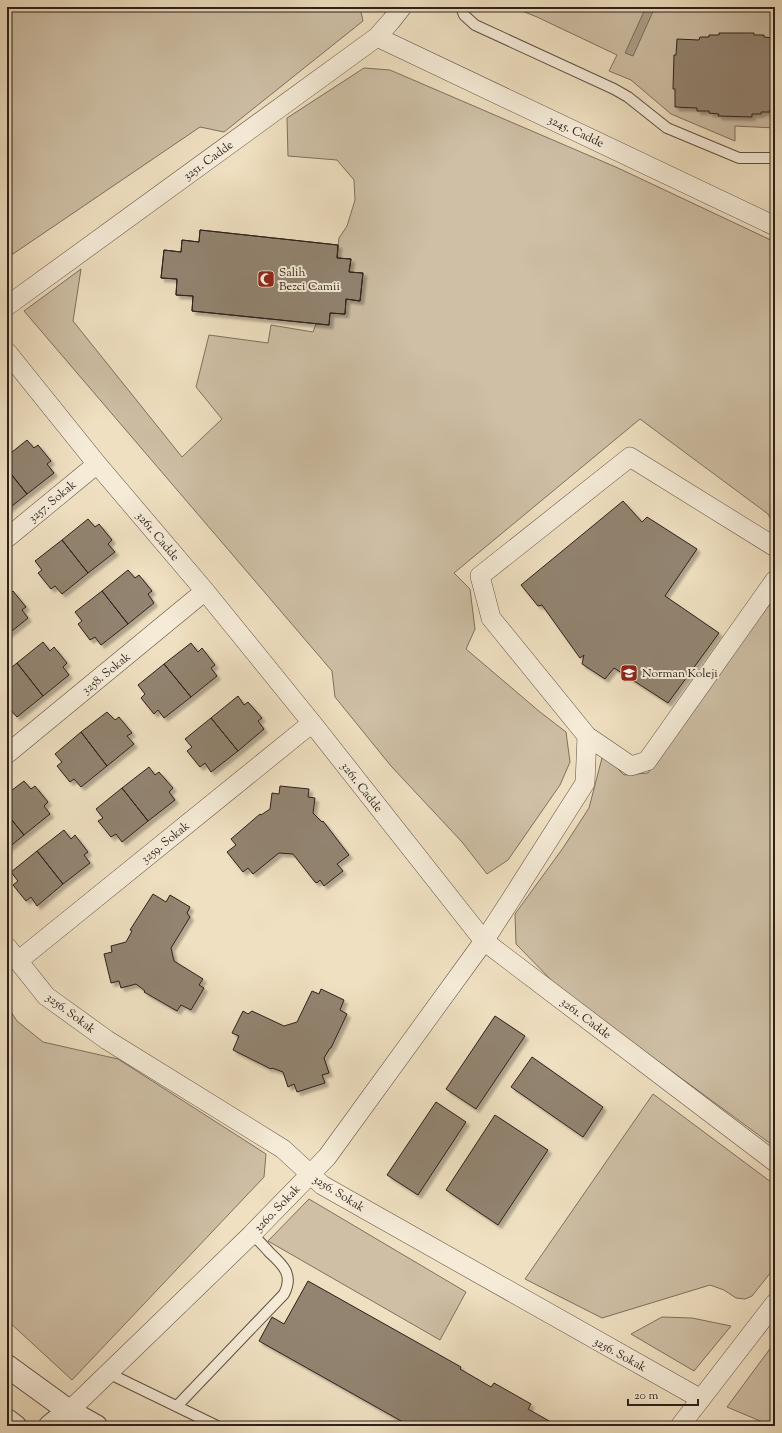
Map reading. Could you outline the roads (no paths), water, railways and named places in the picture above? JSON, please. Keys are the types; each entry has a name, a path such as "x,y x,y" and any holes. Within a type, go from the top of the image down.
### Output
{"street":[{"name":"3251. Cadde","path":"7,306 377,37 402,7"},
{"name":"3245. Cadde","path":"377,37 775,226"},
{"name":"3261. Cadde","path":"7,352 97,464 205,591 312,723 484,941 775,1162"},
{"path":"775,547 630,457 480,576 491,618 587,736 631,766 647,761 775,580"},
{"name":"3257. Sokak","path":"7,538 97,464"},
{"name":"3258. Sokak","path":"7,754 205,591"},
{"name":"3259. Sokak","path":"13,954 312,723"},
{"name":"3260. Sokak","path":"68,1411 252,1234 327,1157 484,941 585,783 587,736"},
{"name":"3256. Sokak","path":"13,954 46,996 106,1040 283,1149 309,1175 328,1189 701,1399"},
{"path":"680,1426 775,1303"},
{"path":"7,1366 68,1411 96,1426"},
{"path":"50,1426 68,1411"},
{"path":"7,1420 15,1426"}],"lane":[{"path":"462,7 464,15 475,25 614,89 628,97 667,128 739,158 775,158"},
{"path":"177,1406 284,1294 287,1288 287,1273 284,1266 252,1234"},
{"path":"108,1373 217,1426"}],"place":[{"name":"Salih Bezci Camii","path":"266,279"},
{"name":"Norman Koleji","path":"629,673"}]}
